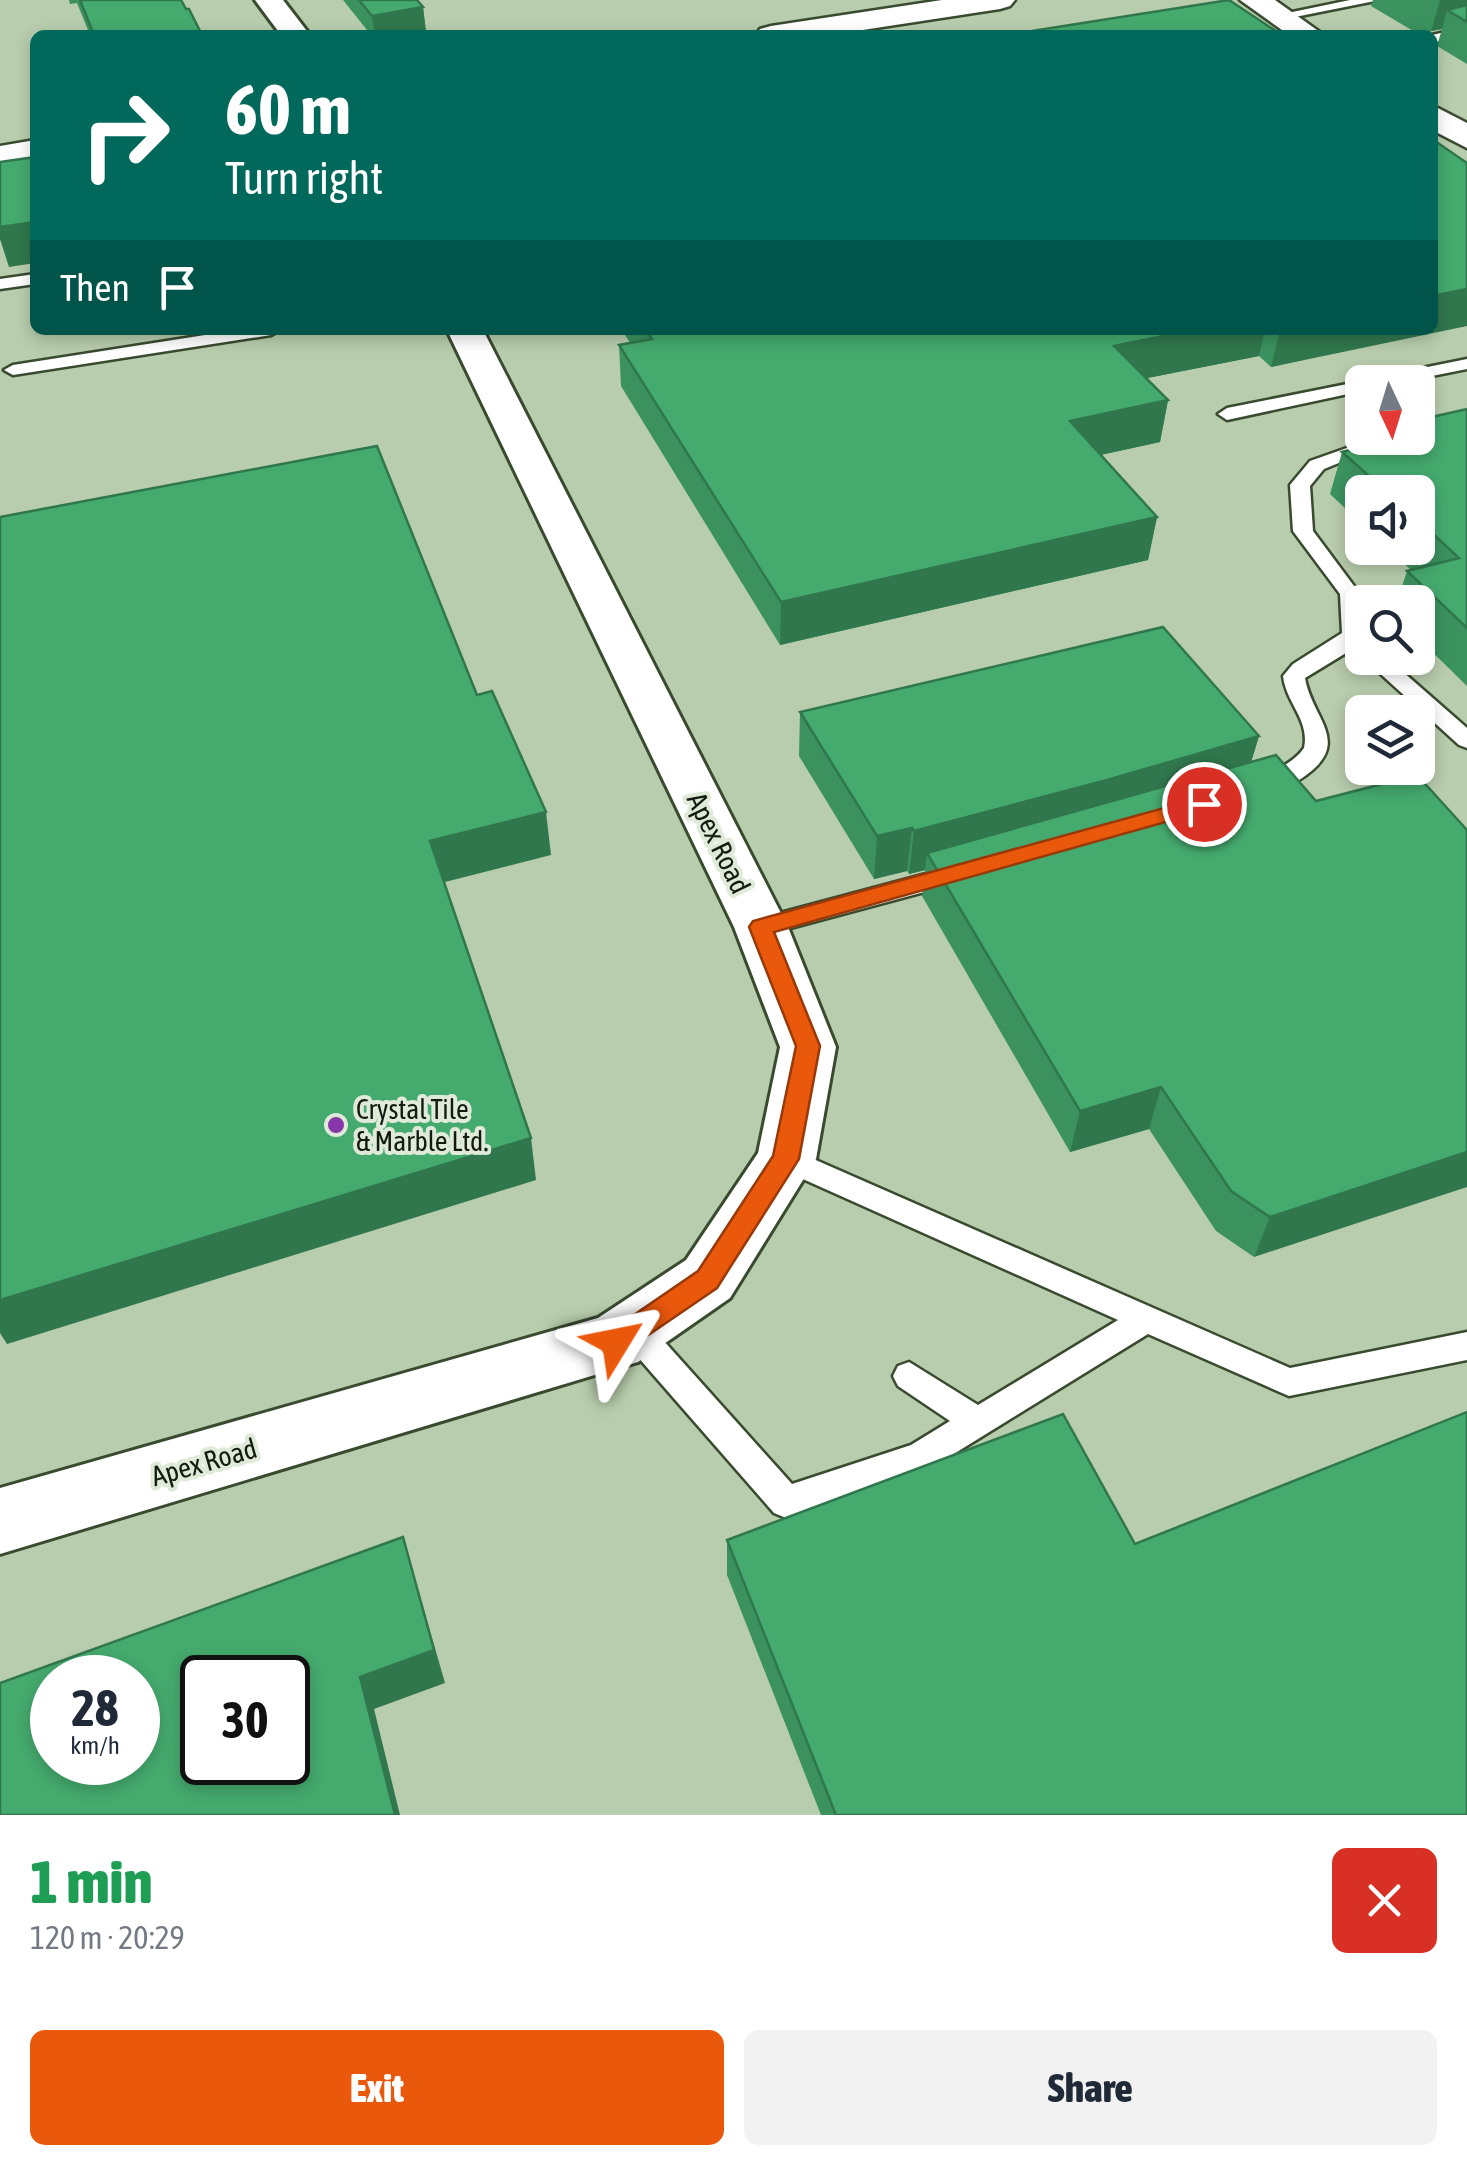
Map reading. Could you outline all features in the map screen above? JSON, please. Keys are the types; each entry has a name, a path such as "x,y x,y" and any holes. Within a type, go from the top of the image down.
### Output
{"main road":[{"path":"804,30 1000,0"},
{"path":"1268,8 1301,30"},
{"path":"1438,119 1467,138"},
{"path":"0,156 30,151"}],"street":[{"path":"269,0 292,30"},
{"name":"Apex Road","path":"0,1521 616,1342 708,1279 786,1159 808,1046 761,927 467,335"}],"lane":[{"path":"1268,8 1373,0"},
{"path":"1438,38 1467,31"},
{"path":"2,284 30,281"},
{"path":"13,370 208,335"},
{"path":"1435,370 1467,364"},
{"path":"1227,414 1345,390"},
{"path":"1345,455 1317,465 1300,485 1303,531 1345,587"},
{"path":"1239,794 1274,783 1300,769 1312,755 1318,731 1294,686 1294,676 1303,667 1345,649"},
{"path":"1393,675 1467,740"},
{"path":"761,927 988,866"},
{"path":"786,1159 1289,1382 1467,1346"},
{"path":"634,1330 786,1502 920,1457 1146,1319"},
{"path":"909,1376 977,1422"}],"building":[{"path":"80,0 181,0 200,30 92,30"},
{"path":"359,0 417,0 423,7 372,16"},
{"path":"1229,0 1274,30 1039,30"},
{"path":"1467,5 1467,22 1447,10"},
{"path":"1438,143 1467,163 1467,289 1438,295"},
{"path":"30,158 30,223 0,227 0,162"},
{"path":"649,335 1168,335 1114,346 1168,400 1070,421 1157,517 781,602 619,345 652,339"},
{"path":"1467,409 1467,628 1435,598 1435,585 1422,585 1407,571 1459,558 1435,536 1435,475 1368,475 1345,455 1435,455 1435,416"},
{"path":"377,446 477,695 492,691 546,812 430,841 531,1138 0,1300 0,517"},
{"path":"1163,627 1259,736 914,831 912,828 877,836 800,712"},
{"path":"1276,755 1316,801 1378,785 1426,785 1467,830 1467,1152 1270,1217 1231,1191 1161,1087 1080,1111 927,853"},
{"path":"1467,1412 1467,1815 836,1815 727,1540 1063,1414 1135,1544"},
{"path":"403,1537 434,1650 360,1677 395,1815 0,1815 0,1683 30,1672 30,1785 160,1785 160,1655 77,1655"}],"place":[{"name":"Crystal Tile & Marble Ltd.","path":"336,1125"}],"route":[{"path":"616,1342 708,1279 786,1159 808,1046 761,927 1204,804"}]}
